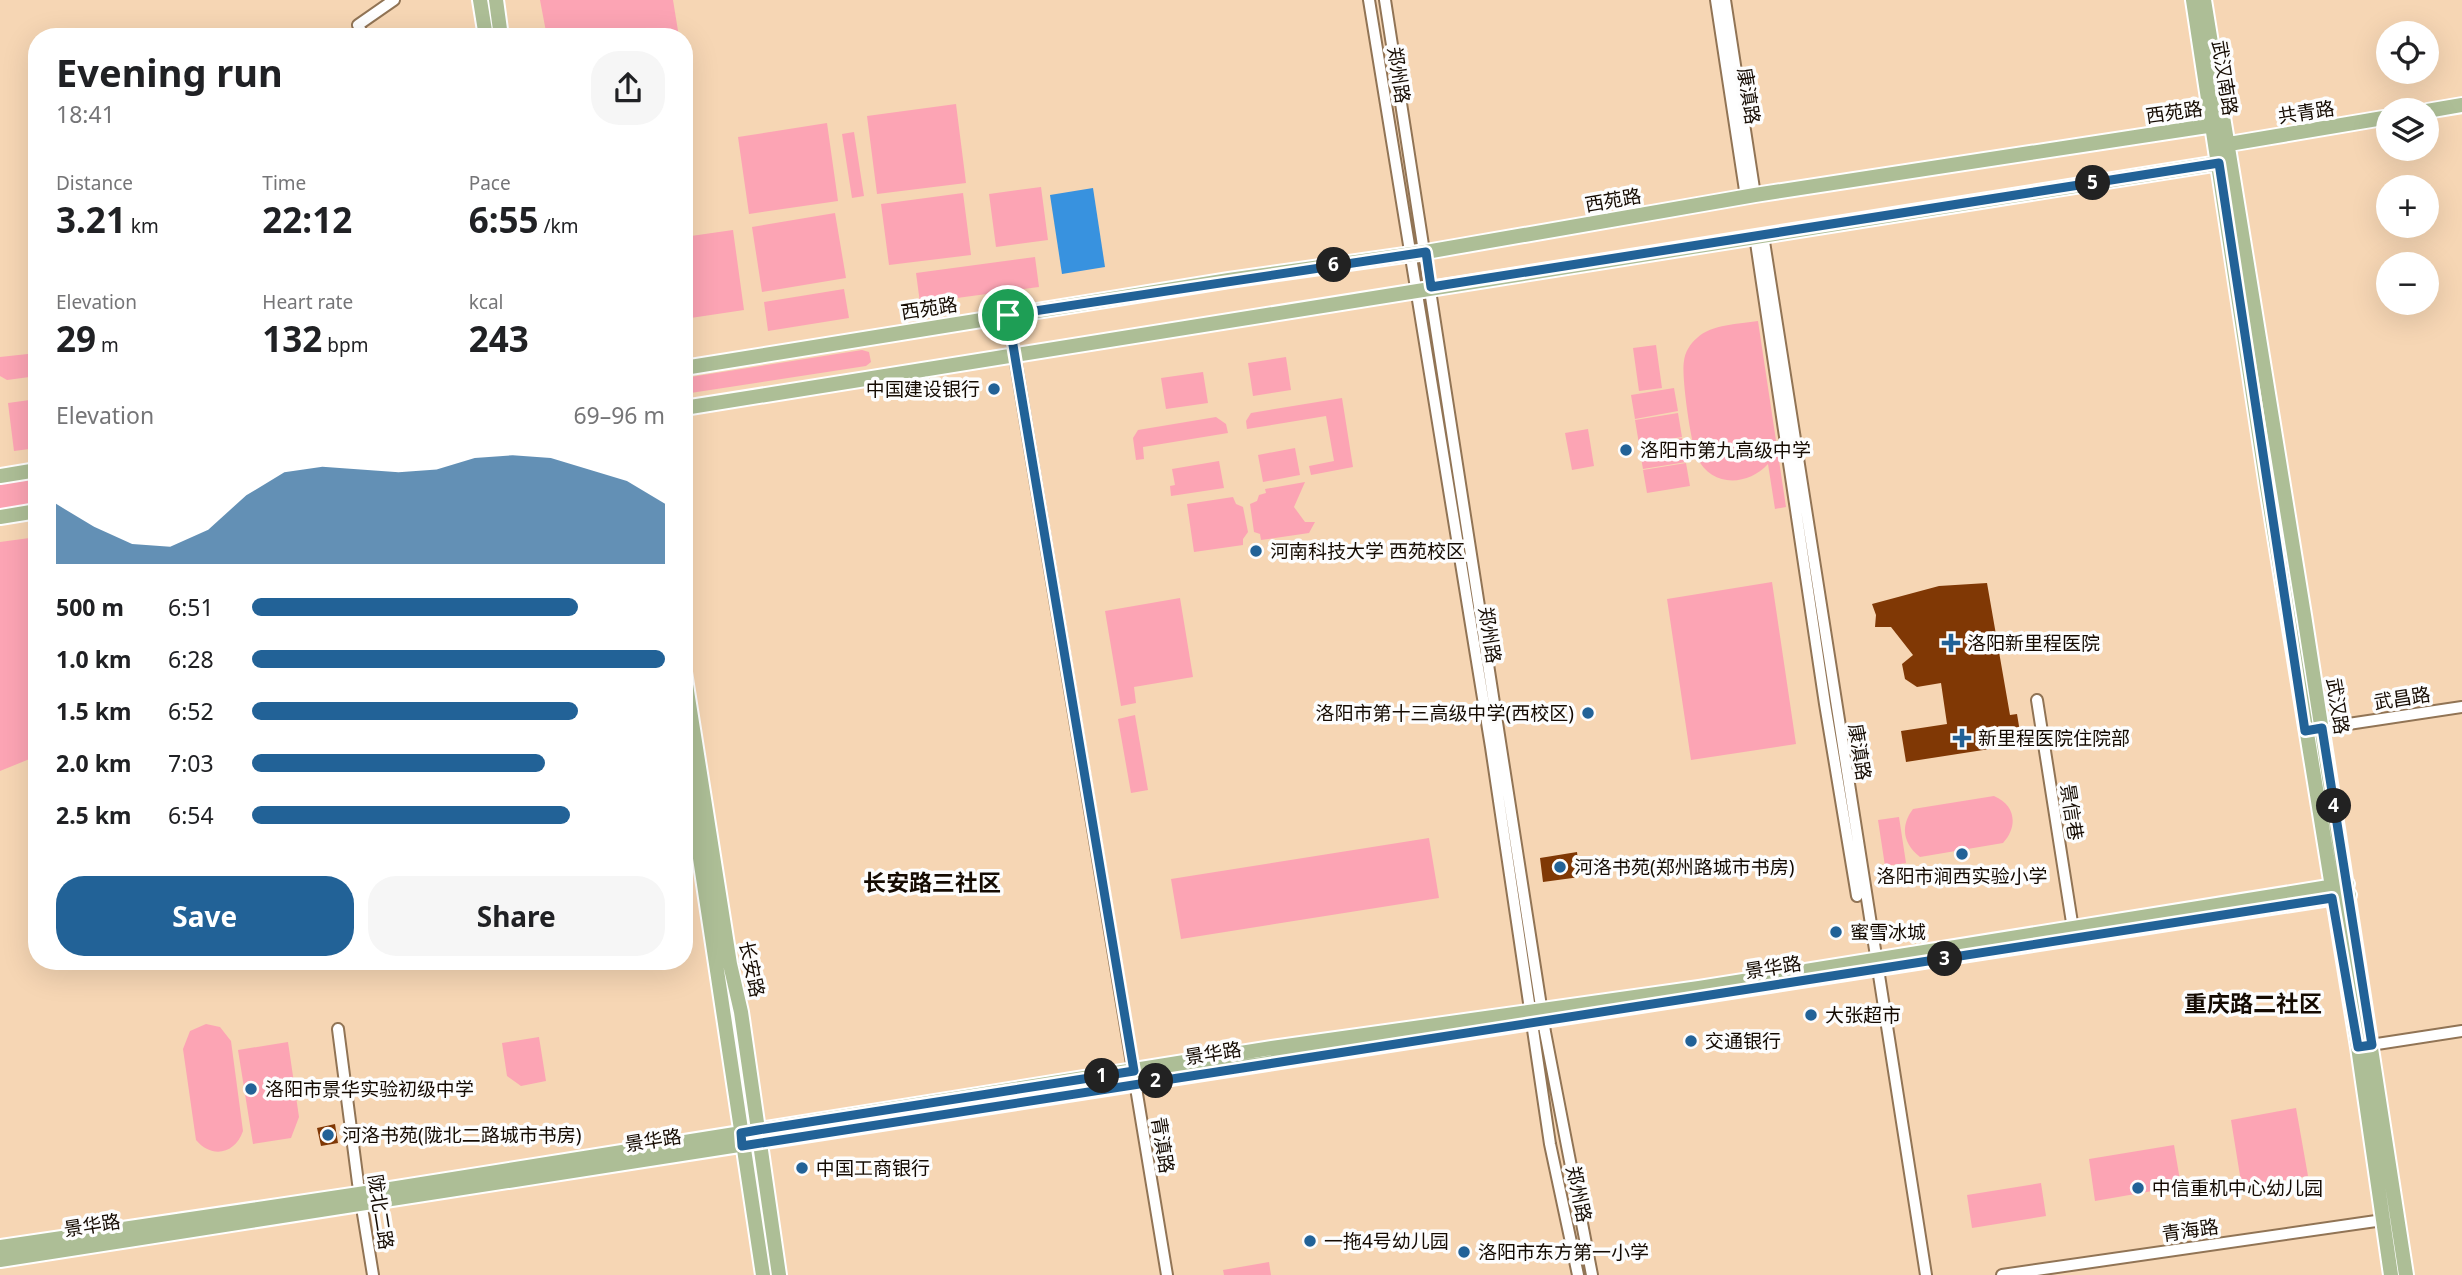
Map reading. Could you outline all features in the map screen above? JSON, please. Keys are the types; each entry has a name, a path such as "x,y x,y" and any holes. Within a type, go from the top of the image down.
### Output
{"main road":[{"path":"480,0 485,28"},
{"path":"496,0 500,28"},
{"name":"武汉南路","path":"2193,0 2219,163"},
{"name":"武汉南路","path":"2204,0 2229,144"},
{"path":"2439,109 2462,105"},
{"name":"共青路","path":"2229,144 2376,119"},
{"name":"西苑路","path":"693,367 1008,315 1426,252 1751,196 2214,125 2229,144"},
{"path":"693,407 2219,163 2229,144"},
{"name":"武汉路","path":"2229,144 2348,890 2391,1275"},
{"name":"武汉路","path":"2219,163 2331,893 2365,1046 2406,1275"},
{"path":"0,476 28,471"},
{"path":"0,517 28,512"},
{"name":"长安路","path":"693,728 779,1275"},
{"name":"长安路","path":"693,813 763,1275"},
{"name":"景华路","path":"0,1260 360,1199 759,1136 1537,1018 2348,890"},
{"name":"景华路","path":"1872,966 2073,929 2331,893"},
{"name":"景华路","path":"0,1247 360,1199"}],"street":[{"path":"360,28 358,24 394,0"},
{"name":"郑州路","path":"1369,0 1537,1018 1592,1275"},
{"name":"郑州路","path":"1385,0 1426,252 1537,1018 1550,1144 1578,1275"},
{"name":"康滇路","path":"1716,0 1751,196"},
{"name":"康滇路","path":"1725,0 1751,196"},
{"name":"康滇路","path":"1759,235 1919,1275"},
{"name":"青滇路","path":"1008,315 1167,1275"},
{"name":"景信巷","path":"2037,700 2073,929"},
{"name":"武昌路","path":"2305,731 2462,707"},
{"name":"康滇路","path":"1872,966 1926,1275"},
{"name":"陇北二路","path":"338,1029 360,1199 373,1275"},
{"path":"2365,1046 2462,1031"},
{"name":"青海路","path":"2002,1275 2383,1220"}],"shaded area":[{"path":"540,0 673,0 678,28 545,28"},
{"path":"956,104 966,183 877,194 867,116"},
{"path":"827,123 838,201 749,214 738,137"},
{"path":"854,132 864,196 852,198 842,134"},
{"path":"1041,187 1048,240 996,247 989,194"},
{"path":"963,193 971,255 889,265 881,204"},
{"path":"835,213 846,278 762,292 752,227"},
{"path":"733,230 744,310 693,318 693,236"},
{"path":"1035,257 1039,287 920,303 916,273"},
{"path":"844,289 849,318 768,331 764,302"},
{"path":"1758,321 1786,507 1775,509 1768,464 1750,477 1740,480 1720,479 1703,467 1692,439 1683,369 1685,354 1703,333 1718,327"},
{"path":"1656,345 1662,388 1639,391 1633,348"},
{"path":"862,350 869,352 871,362 866,366 693,393 693,377"},
{"path":"28,354 28,377 7,380 0,376 0,357"},
{"path":"1286,357 1291,390 1253,396 1248,363"},
{"path":"1203,372 1208,403 1166,409 1161,378"},
{"path":"1674,388 1678,411 1635,419 1631,395"},
{"path":"1342,398 1353,467 1311,475 1309,466 1334,461 1326,416 1247,429 1246,421 1251,413"},
{"path":"28,400 28,449 14,451 8,403"},
{"path":"1678,413 1682,437 1639,444 1635,420"},
{"path":"1216,417 1226,424 1228,433 1143,447 1144,459 1136,460 1133,438 1138,430"},
{"path":"1588,429 1594,466 1572,470 1565,433"},
{"path":"1682,438 1686,462 1643,469 1639,446"},
{"path":"1295,448 1300,475 1263,482 1258,455"},
{"path":"1219,461 1224,488 1171,496 1170,486 1175,485 1172,469"},
{"path":"1686,463 1690,486 1647,493 1643,470"},
{"path":"28,477 28,505 0,510 0,481"},
{"path":"1305,482 1294,507 1305,522 1315,522 1309,533 1261,540 1260,534 1254,532 1250,504 1257,501 1259,495 1266,493 1265,489"},
{"path":"1233,497 1236,504 1243,507 1248,532 1243,539 1243,545 1194,552 1187,504"},
{"path":"28,538 28,760 0,771 0,542"},
{"path":"1772,582 1796,744 1691,760 1667,599"},
{"path":"1180,598 1193,677 1134,687 1136,703 1121,706 1105,611"},
{"path":"1135,715 1148,790 1131,793 1118,719"},
{"path":"1994,796 2007,805 2012,817 2011,830 2003,843 1920,857 1907,841 1906,822 1913,809"},
{"path":"1899,817 1906,863 1885,866 1878,820"},
{"path":"1429,838 1439,898 1181,939 1171,879"},
{"path":"206,1024 220,1027 231,1041 243,1131 235,1145 216,1152 196,1140 183,1049 190,1031"},
{"path":"539,1037 546,1081 521,1086 507,1076 502,1043"},
{"path":"288,1042 299,1117 291,1138 253,1144 238,1050"},
{"path":"2296,1108 2308,1176 2242,1188 2231,1120"},
{"path":"2174,1145 2181,1186 2095,1201 2089,1159"},
{"path":"2041,1183 2046,1216 1972,1228 1967,1195"},
{"path":"1269,1262 1271,1275 1224,1275 1223,1270"}],"water":[{"path":"1093,188 1105,267 1062,274 1050,195"}],"building":[{"name":"洛阳新里程医院","path":"1987,583 2010,715 2017,714 2022,744 1906,762 1901,731 1947,724 1941,683 1917,687 1905,679 1902,664 1913,655 1891,627 1875,627 1876,615 1872,604 1939,586"},
{"name":"河洛书苑(郑州路城市书房)","path":"1577,852 1580,877 1543,882 1540,858"},
{"name":"河洛书苑(陇北二路城市书房)","path":"335,1124 338,1143 321,1146 317,1128"}],"place":[{"name":"中国建设银行","path":"994,389"},
{"name":"洛阳市第九高级中学","path":"1626,450"},
{"name":"河南科技大学 西苑校区","path":"1256,551"},
{"name":"洛阳新里程医院","path":"1951,643"},
{"name":"洛阳市第十三高级中学(西校区)","path":"1588,713"},
{"name":"新里程医院住院部","path":"1962,738"},
{"name":"洛阳市涧西实验小学","path":"1962,854"},
{"name":"河洛书苑(郑州路城市书房)","path":"1560,867"},
{"name":"蜜雪冰城","path":"1836,932"},
{"name":"大张超市","path":"1811,1015"},
{"name":"交通银行","path":"1691,1041"},
{"name":"洛阳市景华实验初级中学","path":"251,1089"},
{"name":"河洛书苑(陇北二路城市书房)","path":"328,1135"},
{"name":"中国工商银行","path":"802,1168"},
{"name":"中信重机中心幼儿园","path":"2138,1188"},
{"name":"一拖4号幼儿园","path":"1310,1241"},
{"name":"洛阳市东方第一小学","path":"1464,1252"}],"district":[{"name":"长安路三社区","path":"932,883"},
{"name":"重庆路二社区","path":"2253,1004"}],"route":[{"path":"2219,163 2305,731 2322,728 2372,1045 2358,1047 2332,898 742,1146 741,1133 1134,1071 1008,315 1426,252 1431,287 2219,163"}]}
